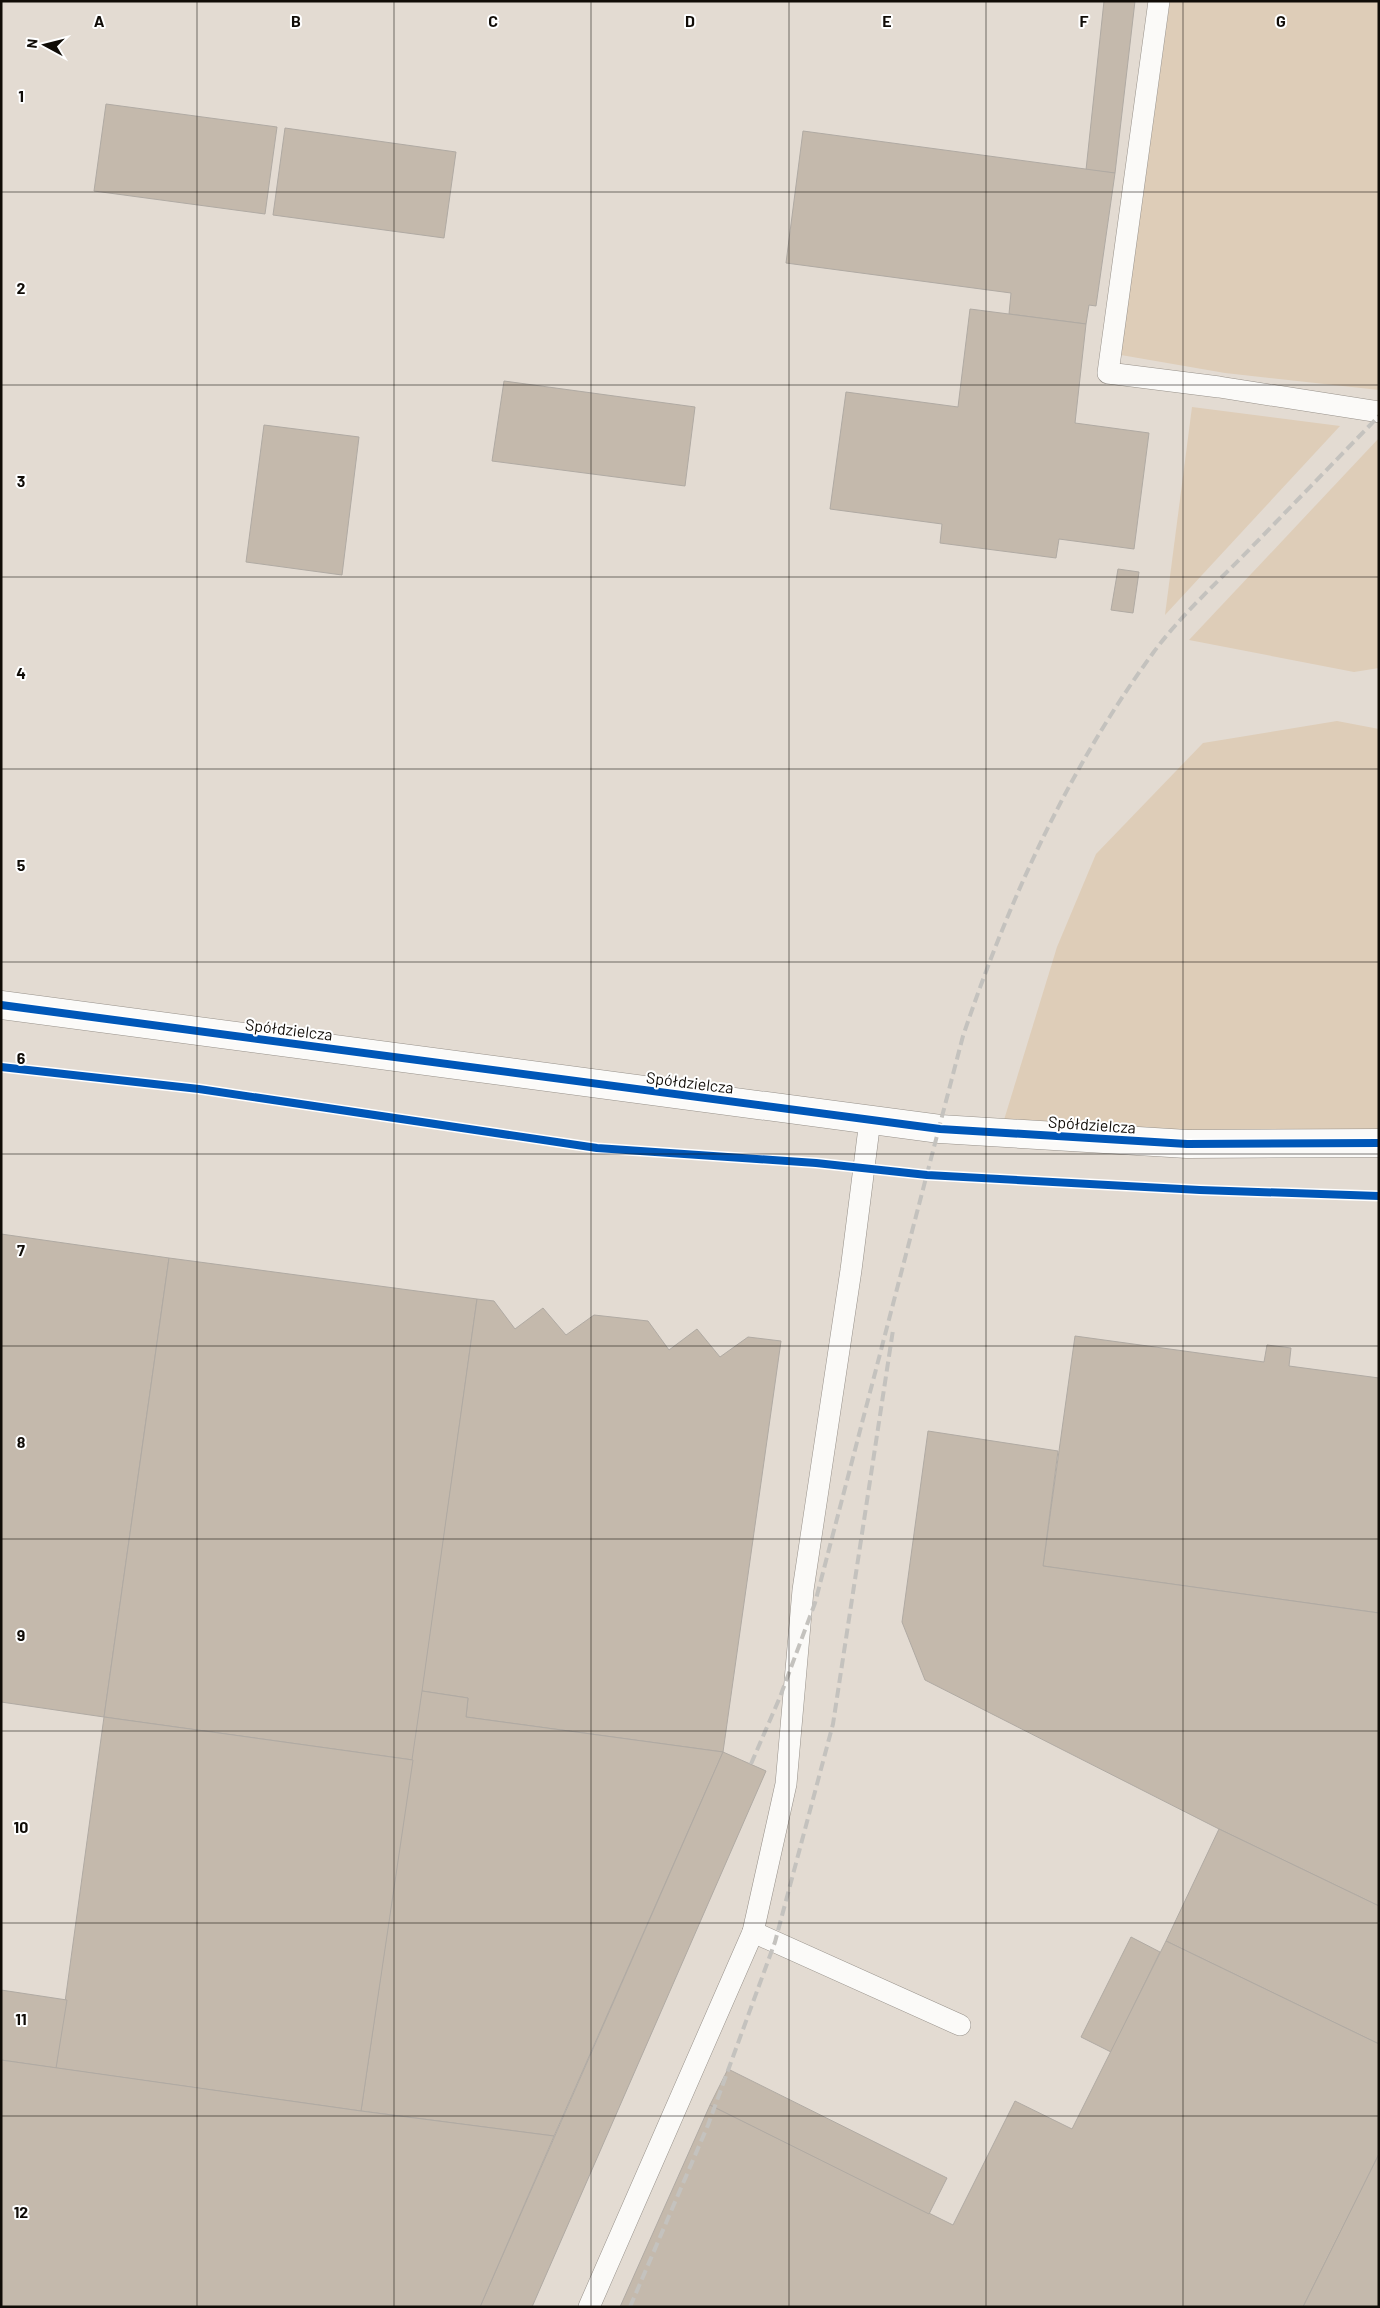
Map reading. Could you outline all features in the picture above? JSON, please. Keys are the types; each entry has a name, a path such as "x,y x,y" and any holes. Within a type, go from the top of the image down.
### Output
{"street":[{"name":"Spółdzielcza","path":"1,1005 940,1129 1187,1144 1379,1143"}],"lane":[{"path":"1159,1 1108,373 1220,387 1379,412"},
{"path":"590,2307 753,1932 786,1784 803,1590 851,1270 870,1120"},
{"path":"753,1932 960,2026"}],"shaded area":[{"path":"1170,1 1379,1 1379,390 1225,373 1121,355"},
{"path":"1192,407 1340,426 1165,615"},
{"path":"1379,438 1379,668 1354,672 1189,640"},
{"path":"1337,721 1379,729 1379,1143 1000,1133 1057,947 1096,854 1203,743"}],"building":[{"path":"1104,1 1135,1 1115,173 1086,170"},
{"path":"106,104 277,127 265,214 94,191"},
{"path":"285,128 456,152 444,238 273,215"},
{"path":"803,131 1115,173 1096,306 1089,305 1086,324 1009,314 1011,293 786,263"},
{"path":"970,309 1086,324 1075,423 1149,433 1134,549 1059,539 1056,558 940,543 942,524 830,509 846,392 958,407"},
{"path":"504,381 695,407 685,486 492,461"},
{"path":"264,425 359,437 342,575 246,562"},
{"path":"1118,569 1139,572 1133,613 1111,610"},
{"path":"1,1234 169,1258 104,1717 1,1702"},
{"path":"169,1258 477,1299 413,1760 104,1717"},
{"path":"477,1299 494,1301 515,1329 543,1308 566,1335 594,1315 648,1321 669,1350 697,1329 720,1357 748,1337 781,1341 723,1752 466,1717 468,1698 422,1691"},
{"path":"1075,1336 1264,1362 1267,1345 1291,1348 1289,1366 1379,1378 1379,1613 1043,1566"},
{"path":"928,1431 1058,1451 1043,1566 1379,1613 1379,1906 1219,1829 925,1680 902,1622"},
{"path":"422,1691 468,1698 466,1717 723,1752 554,2136 361,2111"},
{"path":"104,1717 413,1760 361,2111 56,2068"},
{"path":"723,1752 766,1771 532,2307 480,2307"},
{"path":"1219,1829 1379,1906 1379,2044 1166,1941"},
{"path":"1131,1937 1160,1952 1111,2052 1081,2037"},
{"path":"1166,1941 1379,2044 1379,2154 1303,2307 620,2307 710,2105 953,2225 1015,2101 1072,2129"},
{"path":"1,1990 67,2000 56,2068 1,2060"},
{"path":"1,2060 361,2111 554,2136 480,2307 1,2307"},
{"path":"728,2069 947,2178 929,2214 710,2105"},
{"path":"1379,2154 1379,2307 1303,2307"}],"railway":[{"path":"751,1764 780,1697 815,1603 963,1036 1000,935 1043,837 1094,743 1122,697 1162,641 1195,604 1379,416"},
{"path":"630,2307 708,2125 775,1942 833,1724 893,1330"}],"cycle path":[{"path":"1,1005 940,1129 1187,1144 1379,1143"},
{"path":"1,1067 199,1089 597,1148 816,1163 927,1175 1200,1190 1379,1196"}]}
